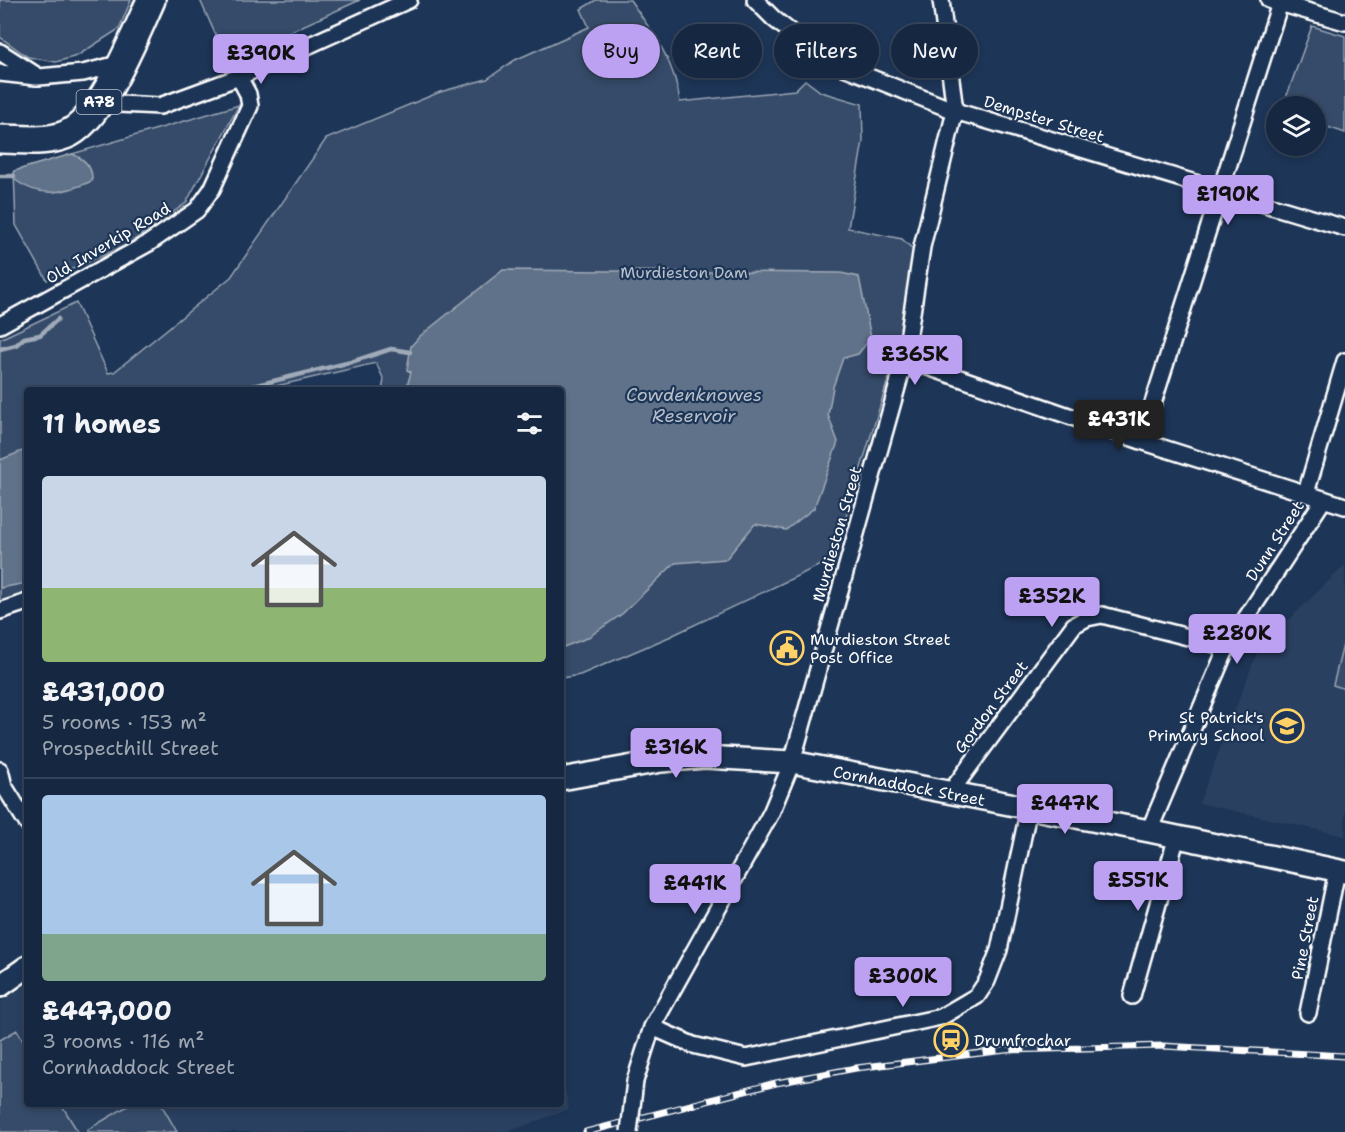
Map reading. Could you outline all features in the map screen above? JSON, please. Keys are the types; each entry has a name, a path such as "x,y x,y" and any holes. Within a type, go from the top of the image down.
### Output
{"highway":[{"name":"A78","path":"0,140 51,139 77,129 99,103 122,63 151,0"}],"main road":[{"name":"Cornhaddock Street","path":"564,778 660,761 704,757 792,762 1177,836 1341,872"},
{"path":"0,986 24,970"}],"street":[{"path":"99,103 160,106 239,76 409,0"},
{"name":"Dempster Street","path":"755,0 774,19 826,60 955,111 1345,228"},
{"name":"Murdieston Street","path":"629,1132 635,1080 652,1027 771,813 792,762 905,359 922,247 955,111 940,0"},
{"path":"1141,441 1222,192 1277,1 1345,22"},
{"path":"0,52 39,77"},
{"path":"0,74 39,77 83,73 122,63"},
{"name":"Old Inverkip Road","path":"0,325 131,254 197,210 212,189 250,106 248,94 239,76"},
{"path":"905,359 1141,441 1345,506"},
{"path":"1306,493 1345,361"},
{"name":"Dunn Street","path":"1149,831 1227,647 1323,499"},
{"path":"0,611 24,603"},
{"name":"Gordon Street","path":"949,794 1074,625 1087,618 1102,615 1227,647"},
{"path":"0,770 4,786 24,818"},
{"path":"652,1027 693,1044 746,1058 941,1017 976,996 987,981 999,950 1029,808"},
{"path":"1132,996 1177,836"},
{"name":"Pine Street","path":"1308,1013 1341,872"}],"shaded area":[{"name":"St Patrick's Primary School","path":"1345,565 1345,836 1199,803 1258,650"},
{"path":"24,987 24,1107 564,1107 564,1083 569,1109 507,1132 0,1132 0,1002"}],"green space":[{"path":"0,0 131,0 119,29 77,56 56,62 28,57 0,37"},
{"path":"200,0 360,0 227,60"},
{"name":"Murdieston Dam","path":"596,0 630,0 647,24 588,24 581,9"},
{"path":"1312,26 1345,36 1345,133 1326,126 1326,96 1287,96"},
{"name":"Murdieston Dam","path":"582,30 582,78 660,78 660,45 672,70 672,78 674,78 680,102 795,90 805,80 821,92 862,104 863,141 848,228 902,239 920,256 911,305 833,559 669,637 580,675 564,678 564,387 383,387 384,380 376,363 272,387 24,387 24,597 0,605 0,339 76,303 108,373 114,372 231,277 326,139 440,92 487,79 515,60"},
{"path":"239,105 186,203 127,245 47,280 16,225 14,171"},
{"path":"1345,637 1345,689 1333,685"},
{"path":"17,1030 24,1042 24,1107 63,1107 78,1132 0,1132 0,1040"},
{"path":"126,1107 163,1107 177,1132 88,1132 87,1130"}],"water":[{"path":"72,154 87,164 92,181 72,189 43,192 15,180 14,171"},
{"name":"Cowdenknowes Reservoir","path":"503,270 841,273 859,277 871,338 858,354 843,358 833,387 828,415 838,442 814,508 786,530 755,524 726,559 675,563 622,614 587,638 564,647 564,387 407,387 411,372 407,370 411,346 420,336"},
{"path":"24,450 24,584 0,588 0,460"}],"waterway":[{"path":"0,176 14,176"},
{"path":"0,349 16,345 24,338 40,335 58,319"},
{"path":"248,387 351,362 391,349 410,352"}],"railway":[{"path":"586,1132 776,1083 856,1068 1006,1050 1163,1046 1345,1056"}],"place":[{"name":"Murdieston Street Post Office","path":"787,648"},
{"name":"St Patrick's Primary School","path":"1287,726"},
{"name":"Drumfrochar","path":"951,1040"}]}
